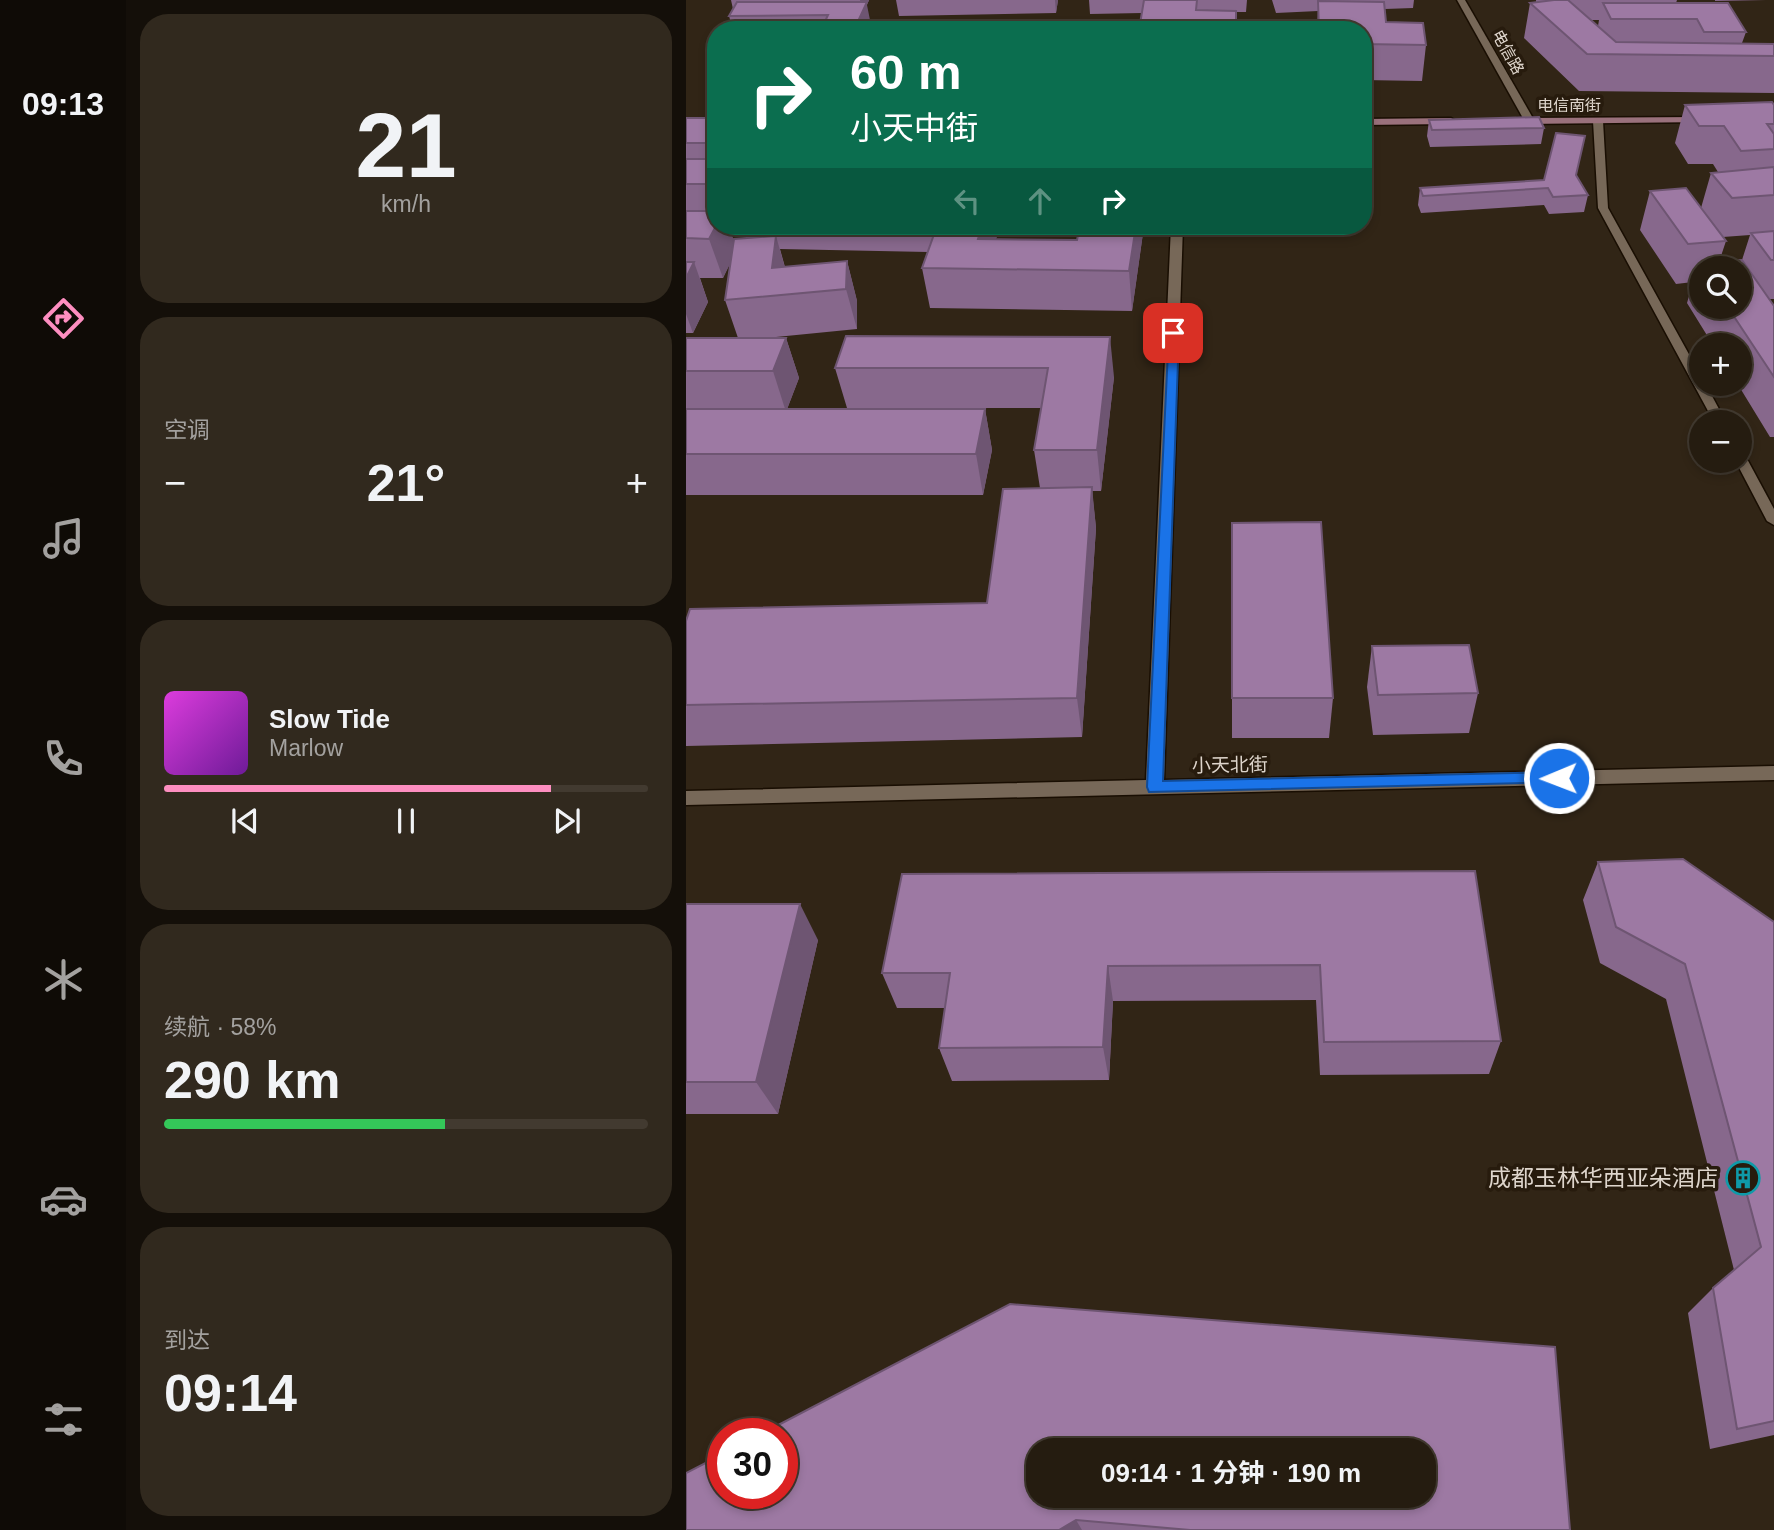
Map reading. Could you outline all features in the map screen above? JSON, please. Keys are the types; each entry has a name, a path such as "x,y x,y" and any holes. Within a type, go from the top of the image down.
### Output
{"street":[{"name":"电信路","path":"1461,0 1529,120"},
{"name":"电信南街","path":"1501,121 1720,120"},
{"path":"1372,122 1460,121"},
{"path":"1155,787 1177,235"},
{"name":"小天北街","path":"686,798 1774,773"}],"lane":[{"path":"1598,121 1603,208 1713,410"},
{"path":"1748,473 1774,521"}],"building":[{"path":"1144,0 1197,0 1196,10 1236,11 1236,21 1140,21"},
{"path":"1568,0 1616,42 1774,44 1774,56 1587,54 1530,3"},
{"path":"1318,1 1384,2 1386,22 1423,23 1426,45 1372,44 1372,21 1319,21"},
{"path":"737,2 867,2 858,21 825,21 828,15 729,16"},
{"path":"1603,3 1728,3 1746,32 1704,32 1697,19 1611,19"},
{"path":"1772,102 1774,124 1767,124 1774,134 1774,149 1741,151 1724,126 1699,126 1685,105"},
{"path":"1539,117 1544,128 1432,130 1429,120"},
{"path":"686,118 707,118 707,143 686,143"},
{"path":"1556,133 1585,136 1576,175 1588,195 1553,197 1548,188 1423,196 1420,188 1544,180"},
{"path":"686,159 707,159 707,184 686,184"},
{"path":"1774,167 1774,195 1732,198 1711,173"},
{"path":"1686,188 1726,241 1688,244 1650,191"},
{"path":"686,211 707,211 707,235 711,235 709,239 686,238"},
{"path":"1774,231 1774,260 1771,260 1751,233"},
{"path":"934,235 979,235 978,239 1077,240 1078,235 1135,235 1129,271 922,268"},
{"path":"776,236 772,268 847,261 846,289 725,300 734,239"},
{"path":"686,262 694,262 686,278"},
{"path":"1752,274 1774,306 1774,377 1752,344 1752,333 1745,333 1736,319 1752,319"},
{"path":"846,336 1110,337 1097,450 1034,450 1048,368 835,368"},
{"path":"686,338 786,338 773,371 686,371"},
{"path":"686,409 985,409 976,454 686,454"},
{"path":"1092,487 1077,698 686,705 686,621 690,609 987,603 1003,489"},
{"path":"1321,522 1333,698 1232,698 1232,523"},
{"path":"1469,645 1478,693 1378,695 1372,646"},
{"name":"成都玉林华西亚朵酒店","path":"1683,859 1774,922 1774,1421 1737,1429 1713,1288 1761,1247 1685,964 1616,927 1598,862"},
{"path":"1475,871 1501,1041 1324,1042 1320,965 1108,966 1103,1047 939,1048 950,973 882,973 902,874"},
{"path":"686,904 800,904 756,1082 686,1082"},
{"path":"1010,1304 1555,1347 1570,1530 1190,1530 1076,1520 1059,1530 686,1530 686,1473 707,1462 707,1509 798,1509 798,1418 792,1418"}],"place":[{"name":"成都玉林华西亚朵酒店","path":"1743,1178"}],"route":[{"path":"1173,333 1155,787 1559,778"}]}
